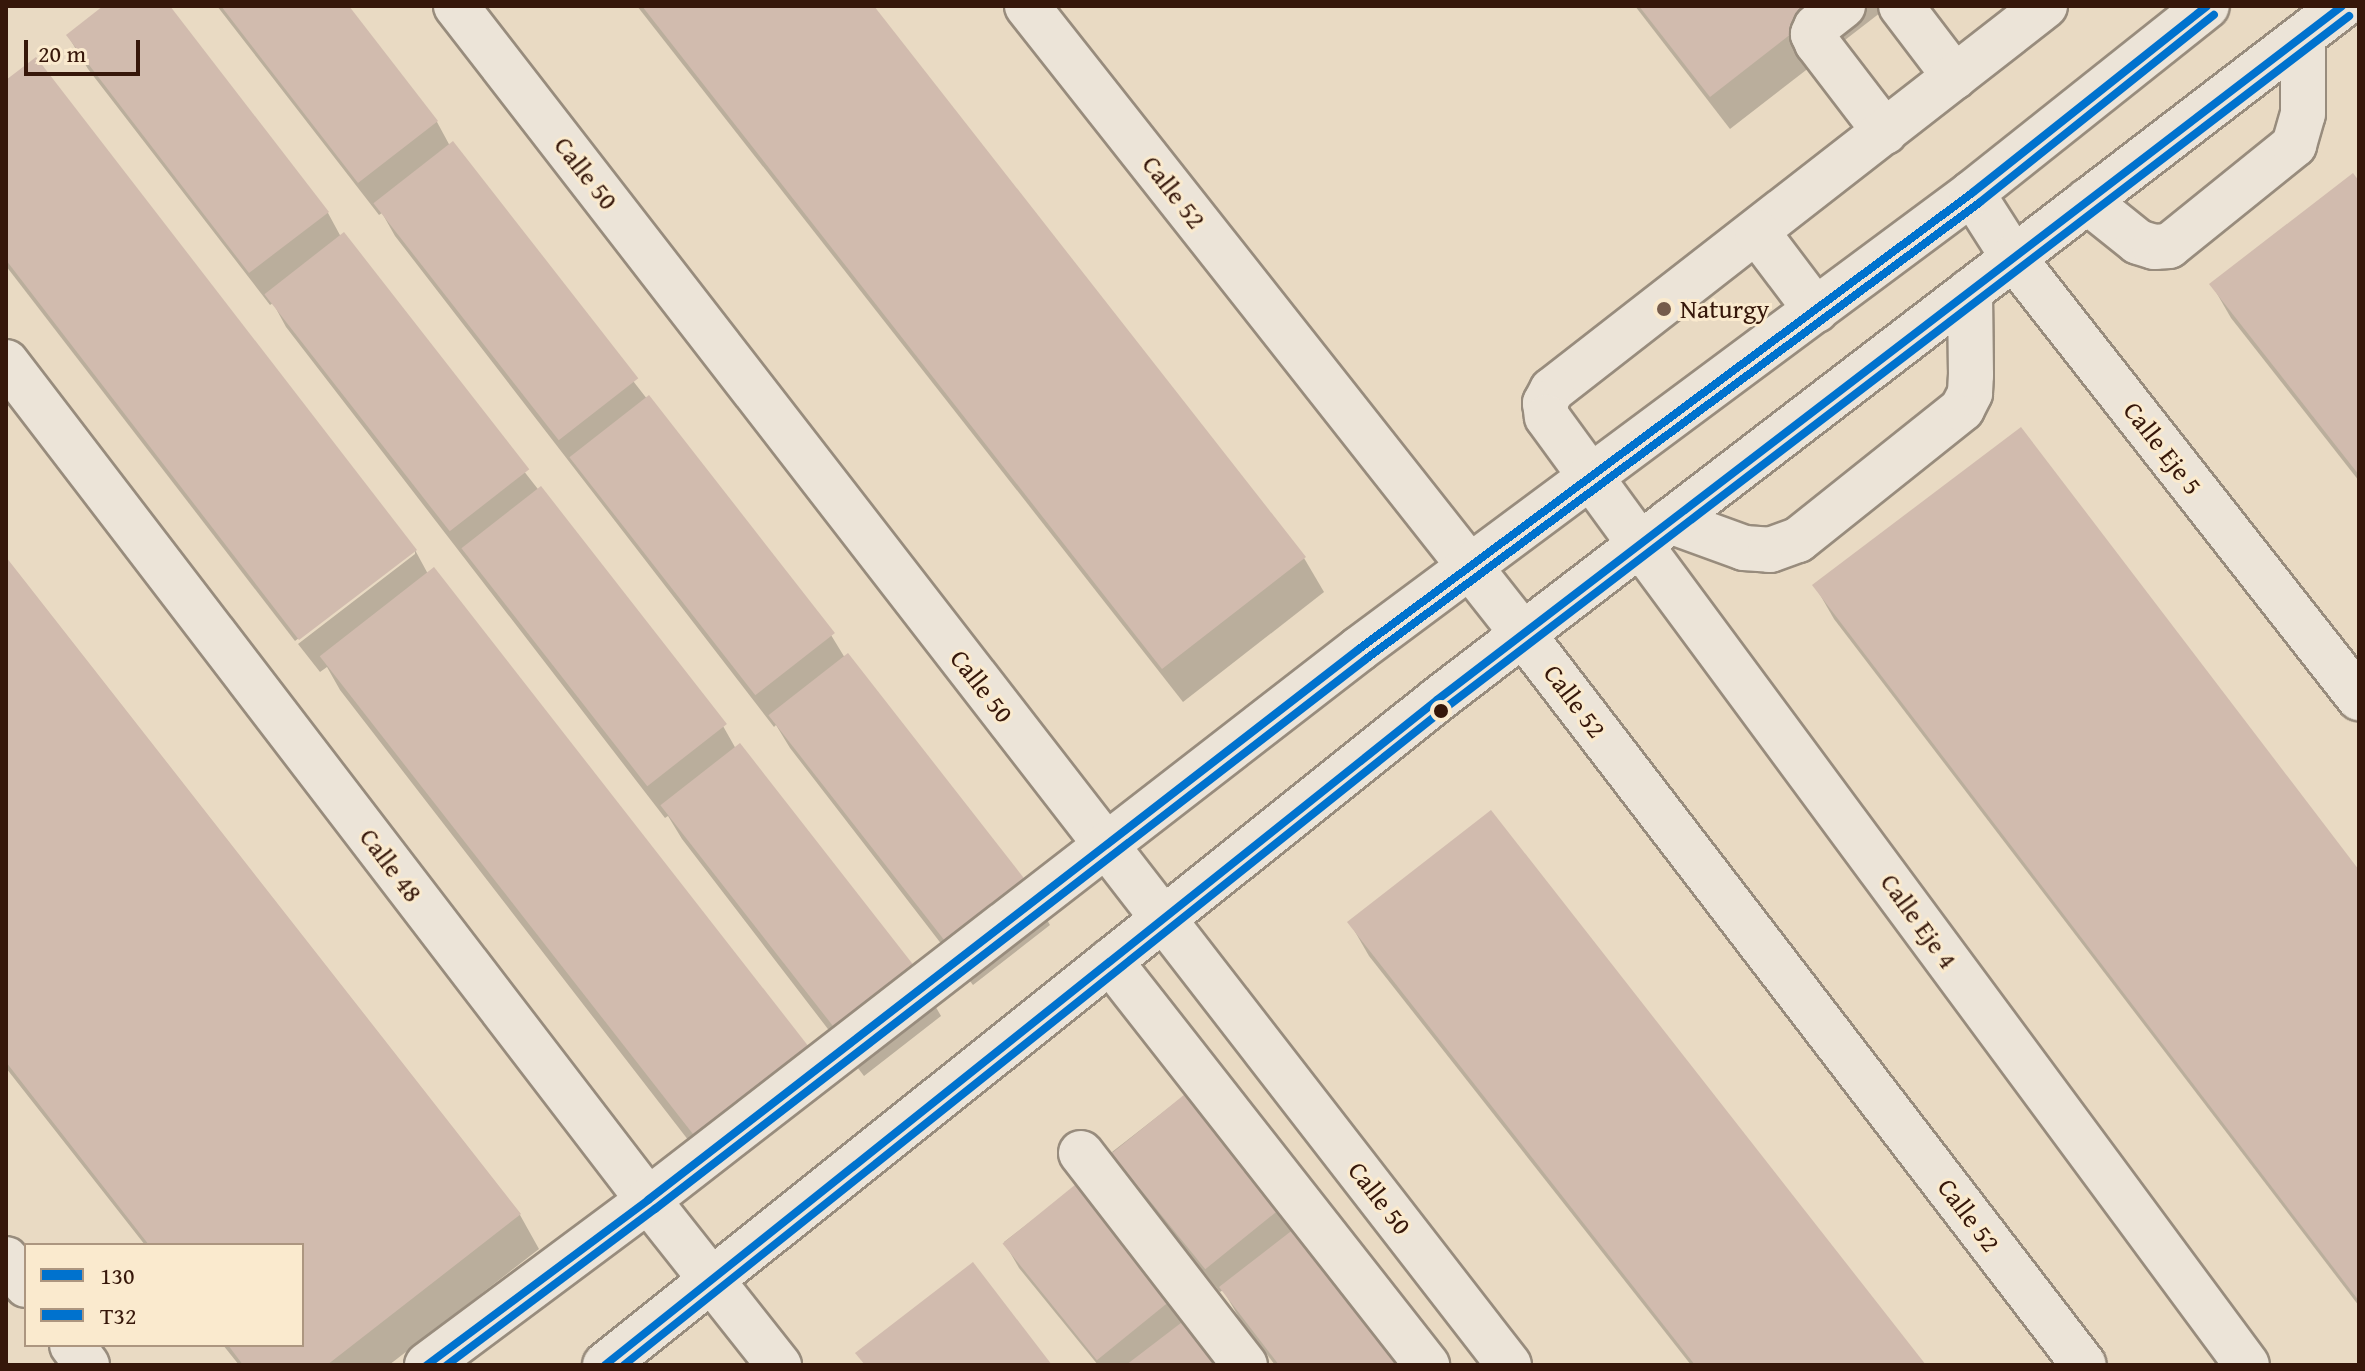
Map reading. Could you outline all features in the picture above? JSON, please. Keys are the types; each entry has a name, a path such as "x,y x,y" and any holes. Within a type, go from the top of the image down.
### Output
{"street":[{"name":"Calle 50","path":"456,6 1509,1365"},
{"name":"Calle 52","path":"1027,6 1523,634 2084,1365"},
{"path":"1843,6 1816,27 1813,34 1885,132"},
{"path":"1901,6 1955,77"},
{"name":"Calle Eje 4","path":"2045,6 1552,390 1545,403 1547,417 1591,477 1654,532 2247,1365"},
{"path":"427,1365 648,1200 1470,566 1972,193 2207,6"},
{"path":"605,1365 1523,634 2342,6"},
{"path":"2087,201 2138,242 2154,247 2169,246 2294,145 2303,114 2303,36"},
{"name":"Calle Eje 5","path":"1972,193 2013,257 2359,698"},
{"path":"1757,232 1816,310"},
{"path":"1654,532 1770,550 1798,540 1962,409 1970,393 1970,291"},
{"name":"Calle 48","path":"6,362 648,1200 779,1365"},
{"path":"1110,961 1427,1365"},
{"path":"1081,1153 1245,1365"},
{"path":"6,1259 24,1282"},
{"path":"74,1347 87,1365"}],"building":[{"path":"103,6 170,6 329,212 249,273 66,35"},
{"path":"221,6 349,6 438,121 358,183"},
{"path":"642,6 874,6 1306,557 1162,669"},
{"path":"1639,6 1827,6 1710,97"},
{"path":"36,57 417,550 299,640 6,260 6,80"},
{"path":"453,141 638,378 559,440 373,203"},
{"path":"2353,173 2359,181 2359,475 2209,284"},
{"path":"344,232 529,469 450,531 264,294"},
{"path":"649,395 835,633 755,695 569,457"},
{"path":"2021,427 2359,870 2359,1301 1812,585"},
{"path":"541,486 727,724 647,786 461,548"},
{"path":"6,557 521,1214 327,1365 243,1365 230,1347 304,1347 304,1243 147,1243 6,1062"},
{"path":"434,567 814,1053 700,1142 320,656"},
{"path":"848,653 1033,890 954,952 768,715"},
{"path":"740,743 926,981 846,1043 660,805"},
{"path":"1491,810 1926,1365 1695,1365 1347,922"},
{"path":"1190,1090 1284,1206 1205,1269 1112,1154"},
{"path":"1081,1180 1175,1297 1097,1360 1003,1244"},
{"path":"1299,1225 1407,1365 1279,1365 1219,1287"},
{"path":"973,1262 1052,1365 865,1365 855,1353"},
{"path":"1190,1316 1228,1365 1126,1365"}],"transit line":[{"name":"130","path":"427,1365 648,1200 1359,649 1972,193 2207,6"},
{"name":"130","path":"605,1365 1437,700 2342,6"},
{"name":"T32","path":"447,1365 655,1209 1366,659 1979,203 2214,15"},
{"name":"T32","path":"624,1365 1444,709 2349,16"}],"place":[{"name":"Naturgy","path":"1664,309"}]}
